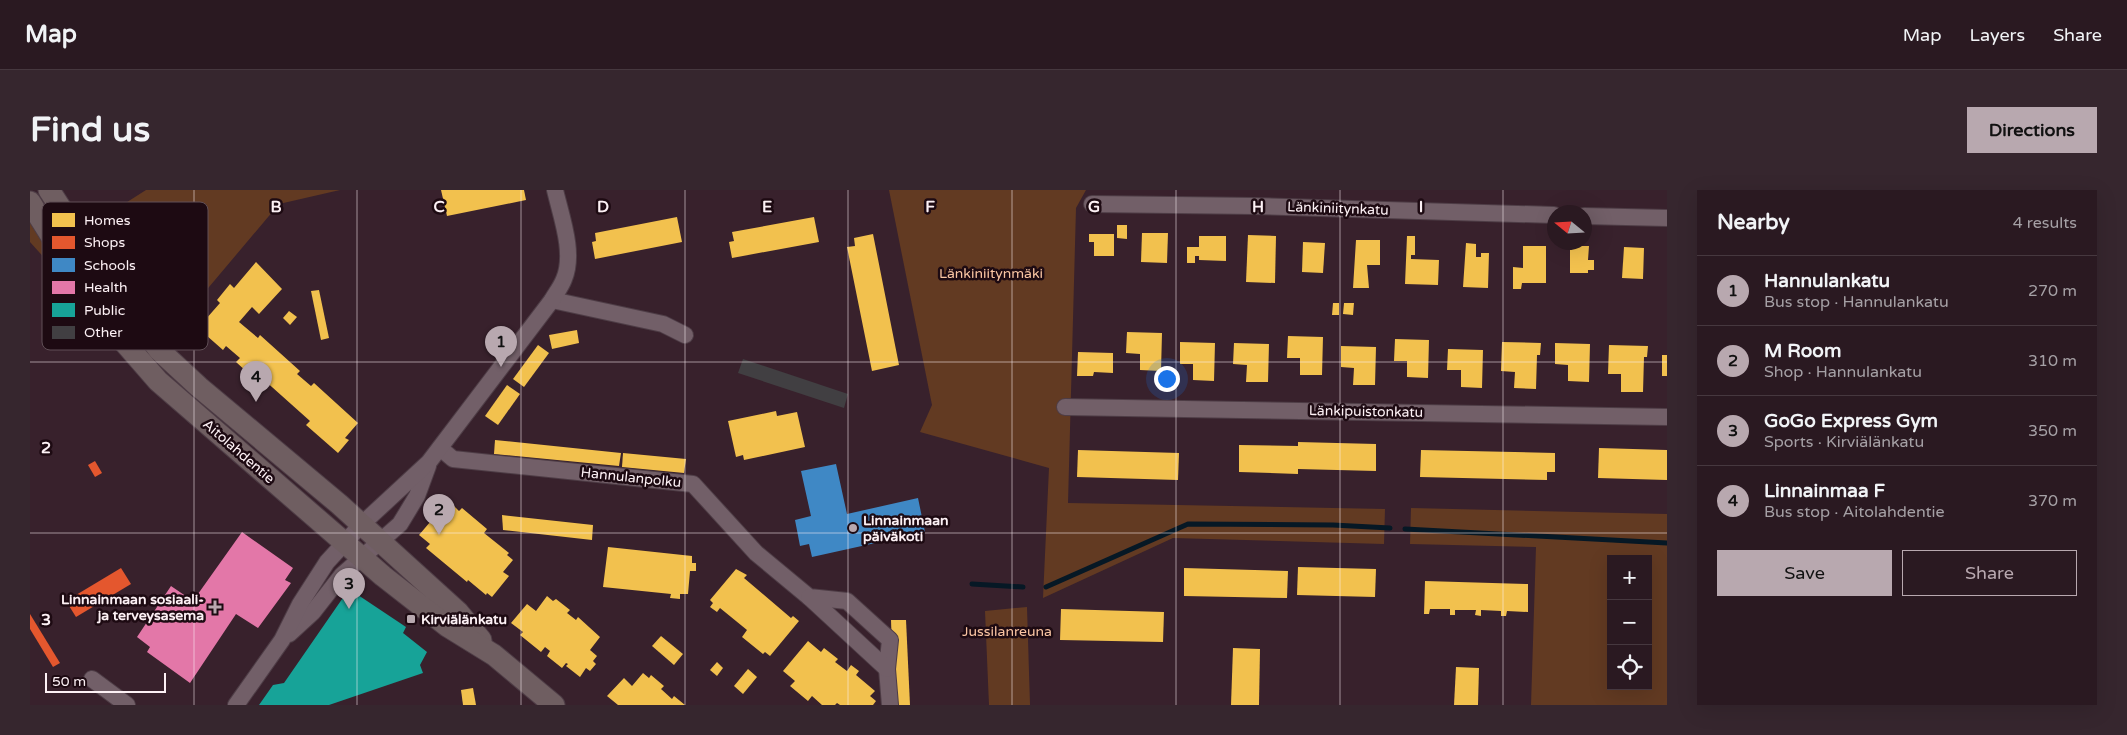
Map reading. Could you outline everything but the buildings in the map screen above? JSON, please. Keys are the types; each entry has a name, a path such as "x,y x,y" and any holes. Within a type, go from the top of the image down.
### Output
{"main road":[{"name":"Aitolahdentie","path":"49,190 57,202"},
{"name":"Aitolahdentie","path":"30,202 42,221"},
{"name":"Aitolahdentie","path":"130,350 143,366 361,558 447,626 494,655 554,705"},
{"name":"Aitolahdentie","path":"159,350 199,387 361,525 458,612 494,655"}],"street":[{"path":"236,705 282,640 300,604 327,562 361,525 429,462 552,300 565,279 568,264 568,251 555,190"},
{"name":"Länkiniitynkatu","path":"1092,204 1254,198 1547,215"},
{"path":"1592,216 1667,218"},
{"path":"552,300 663,324 685,336"},
{"name":"Länkipuistonkatu","path":"1065,407 1667,417"},
{"name":"Hannulanpolku","path":"440,448 454,459 694,484 756,553 809,597 887,668"},
{"path":"282,640 313,612 336,581 400,524 417,496 429,462"},
{"path":"809,597 847,602 890,640 887,668 890,705"},
{"path":"92,679 126,705"}],"green space":[{"path":"146,190 340,190 279,204 208,288 208,202 127,202"},
{"name":"Länkiniitynmäki","path":"889,190 1086,190 1076,208 1068,503 1385,509 1384,544 1173,538 1043,598 1049,468 920,432 932,405"},
{"path":"30,219 42,238 42,255 30,242"},
{"path":"1411,508 1667,514 1667,705 1531,705 1536,547 1410,544"},
{"name":"Jussilanreuna","path":"1027,607 1030,705 989,705 985,611"}],"waterway":[{"path":"1046,587 1188,524 1333,525 1390,528"},
{"path":"1405,529 1667,543"},
{"path":"972,584 1023,587"}],"place":[{"name":"Hannulankatu","path":"501,367"},
{"name":"Linnainmaa F","path":"256,402"},
{"name":"Linnainmaan päiväkoti","path":"853,528"},
{"name":"M Room","path":"439,535"},
{"name":"Linnainmaan sosiaali- ja terveysasema","path":"215,607"},
{"name":"GoGo Express Gym","path":"349,609"},
{"name":"Kirviälänkatu","path":"411,619"}]}
